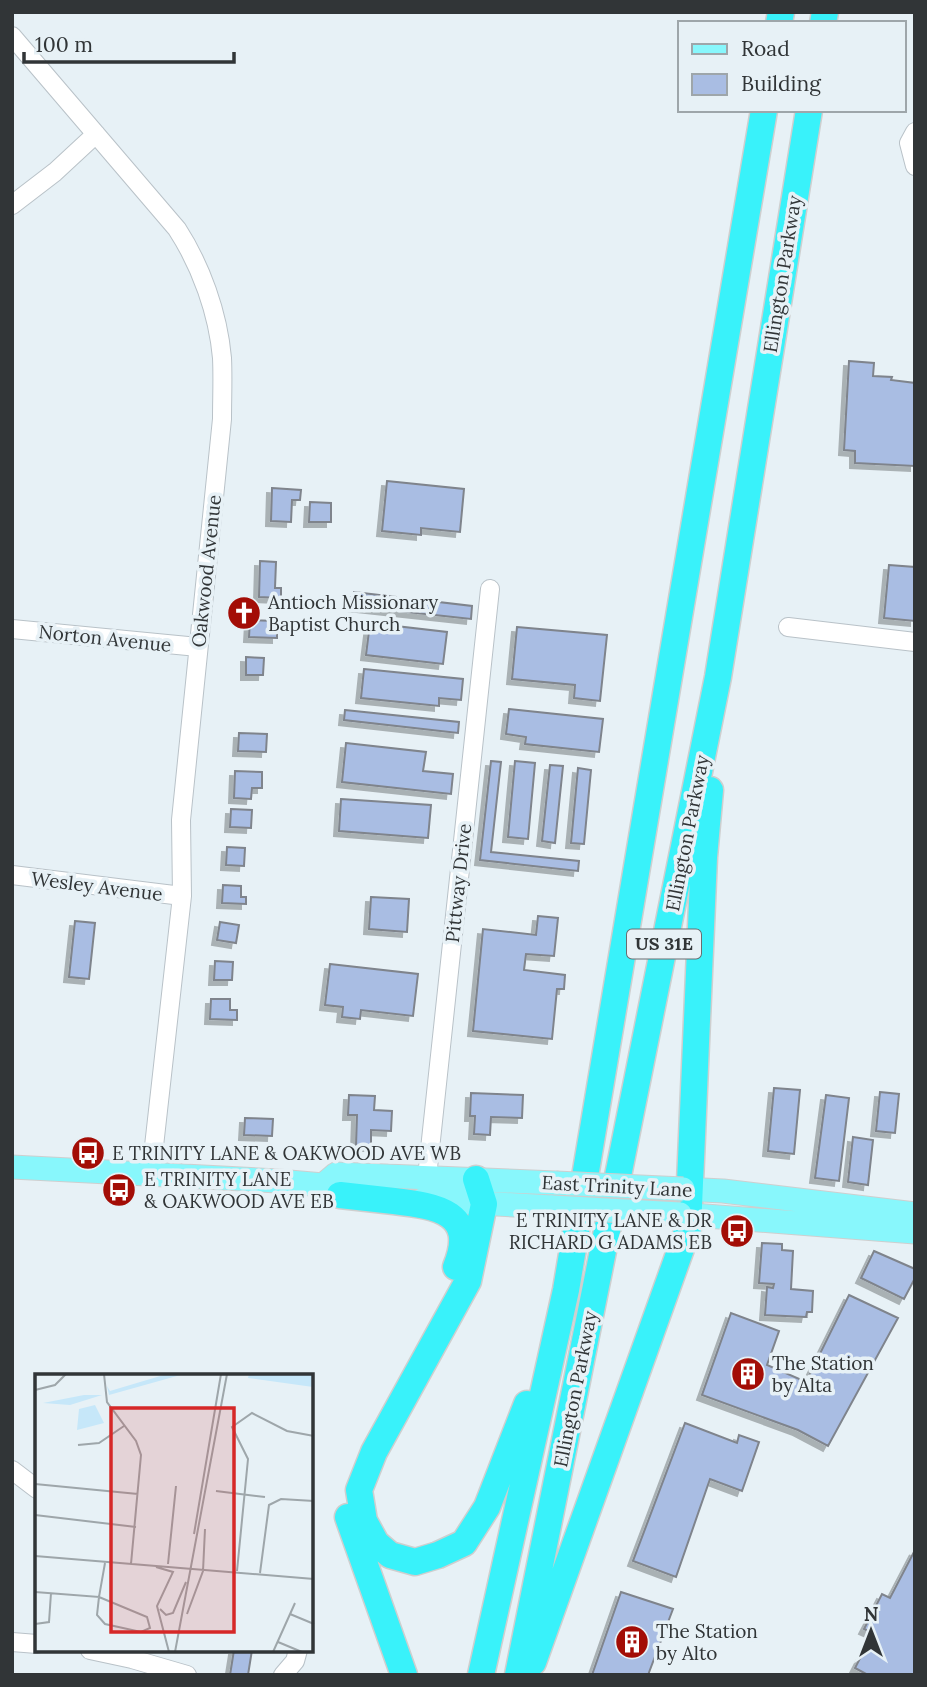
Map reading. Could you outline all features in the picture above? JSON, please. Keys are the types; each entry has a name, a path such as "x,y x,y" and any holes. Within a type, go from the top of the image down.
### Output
{"highway":[{"name":"Ellington Parkway","path":"481,1675 566,1290 764,112"},
{"name":"Ellington Parkway","path":"518,1675 718,677 809,112"},
{"path":"528,1675 688,1229 686,1202 718,677"},
{"path":"332,1190 436,1208 445,1211 461,1233"},
{"path":"476,1195 480,1231 468,1281 374,1452 359,1490 364,1521 376,1543 390,1555 415,1562 464,1543 491,1496 523,1416 566,1290"},
{"path":"404,1675 348,1521 345,1491 364,1441 453,1277 461,1256 461,1233 476,1195"}],"main road":[{"name":"East Trinity Lane","path":"12,1167 151,1173 332,1190 476,1195 552,1207 686,1202 915,1214"},
{"name":"East Trinity Lane","path":"332,1190 335,1174 427,1177 476,1195 556,1183 915,1232"}],"street":[{"name":"Oakwood Avenue","path":"12,36 177,229 188,247 213,306 222,357 222,419 181,820 182,896 151,1173"},
{"path":"915,132 909,143 915,166"},
{"path":"12,205 55,172 96,134"},
{"name":"Pittway Drive","path":"427,1177 490,589"},
{"path":"788,627 915,642"},
{"name":"Norton Avenue","path":"12,629 198,647"},
{"name":"Wesley Avenue","path":"12,876 182,896"},
{"path":"12,1470 35,1487"},
{"path":"12,1642 35,1644"},
{"path":"99,1652 187,1675"},
{"path":"283,1675 295,1661 297,1652"}],"building":[{"path":"849,361 874,363 873,376 892,377 891,380 915,383 915,466 855,463 855,451 844,450"},
{"path":"387,481 464,489 460,532 421,528 421,535 382,531"},
{"path":"272,488 301,490 300,500 292,500 291,522 271,521"},
{"path":"310,502 331,503 331,522 309,522"},
{"path":"260,561 276,562 275,588 281,588 281,598 259,597"},
{"path":"889,565 915,567 915,621 884,618"},
{"path":"354,592 472,606 471,619 353,606"},
{"path":"250,620 277,621 277,638 249,637"},
{"path":"370,623 447,632 443,664 366,655"},
{"path":"517,627 607,635 600,701 574,698 575,685 512,679"},
{"path":"246,657 264,658 263,675 246,675"},
{"path":"364,669 463,679 461,700 439,698 439,706 361,698"},
{"path":"509,709 603,719 599,752 525,744 526,737 506,734"},
{"path":"345,710 459,722 458,733 344,720"},
{"path":"239,733 267,734 266,752 238,751"},
{"path":"346,743 426,752 423,771 453,774 451,794 342,782"},
{"path":"491,761 501,762 491,852 579,861 578,871 480,860"},
{"path":"515,761 535,763 528,839 508,837"},
{"path":"550,765 563,766 555,843 542,841"},
{"path":"578,768 591,770 584,844 571,843"},
{"path":"235,771 262,772 262,788 252,788 251,799 234,798"},
{"path":"341,799 431,805 428,838 339,831"},
{"path":"231,809 252,810 251,828 230,827"},
{"path":"227,847 245,848 244,866 226,865"},
{"path":"223,885 241,886 241,897 246,897 246,904 222,903"},
{"path":"371,897 409,899 407,932 369,929"},
{"path":"538,916 558,918 554,956 526,954 524,970 565,975 564,989 557,989 552,1039 473,1031 483,929 536,935"},
{"path":"75,921 95,923 89,979 69,977"},
{"path":"220,922 239,925 236,943 217,940"},
{"path":"215,961 233,962 232,980 214,980"},
{"path":"330,964 418,974 413,1016 361,1010 360,1019 342,1017 343,1007 325,1005"},
{"path":"211,999 230,999 230,1010 237,1010 237,1020 210,1019"},
{"path":"774,1088 800,1090 794,1154 768,1151"},
{"path":"880,1092 899,1094 895,1133 876,1131"},
{"path":"471,1093 523,1095 522,1118 491,1117 490,1135 474,1134 475,1116 470,1116"},
{"path":"349,1095 375,1096 374,1110 392,1111 391,1131 371,1130 371,1146 356,1146 357,1115 348,1115"},
{"path":"826,1095 849,1098 839,1181 815,1178"},
{"path":"245,1118 273,1119 272,1136 244,1135"},
{"path":"853,1137 873,1140 868,1185 848,1182"},
{"path":"762,1243 782,1244 782,1250 793,1251 791,1289 813,1291 812,1312 807,1312 806,1317 765,1315 767,1287 773,1288 774,1284 759,1283"},
{"path":"874,1251 915,1269 915,1278 904,1299 861,1278"},
{"name":"The Station by Alta","path":"849,1295 898,1318 828,1446 798,1430 702,1395 731,1313 779,1331 767,1365 806,1382"},
{"name":"The Station by Alta","path":"685,1423 737,1443 739,1435 759,1442 742,1491 710,1479 676,1577 633,1561"},
{"path":"915,1550 915,1675 868,1675 855,1668 873,1633 864,1629 882,1594 890,1598"},
{"name":"The Station by Alto","path":"621,1592 673,1609 648,1675 592,1675"},
{"path":"234,1652 252,1652 248,1675 230,1675"}],"place":[{"name":"Antioch Missionary Baptist Church","path":"244,613"},
{"name":"E TRINITY LANE & OAKWOOD AVE WB","path":"88,1153"},
{"name":"E TRINITY LANE & OAKWOOD AVE EB","path":"119,1190"},
{"name":"E TRINITY LANE & DR RICHARD G ADAMS EB","path":"737,1231"},
{"name":"The Station by Alta","path":"748,1374"},
{"name":"The Station by Alto","path":"632,1642"}]}
